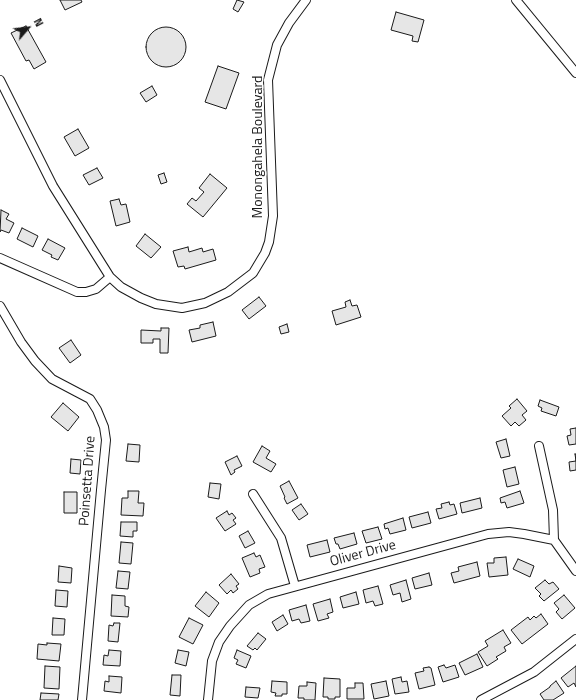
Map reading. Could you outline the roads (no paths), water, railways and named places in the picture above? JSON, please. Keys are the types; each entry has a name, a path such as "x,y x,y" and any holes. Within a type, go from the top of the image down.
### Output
{"street":[{"name":"Monongahela Boulevard","path":"0,80 53,186 110,277 120,287 156,304 182,308 205,303 217,298 239,284 253,272 265,253 269,242 273,216 268,80 277,45 289,23 306,0"},
{"path":"516,0 576,73"},
{"path":"0,258 77,292 86,292 96,289 110,277"},
{"name":"Poinsetta Drive","path":"0,306 21,342 35,361 52,379 90,399 97,410 104,427 106,440 82,700"},
{"path":"539,446 553,510 554,540 576,571"},
{"path":"253,494 281,538 295,586"},
{"name":"Oliver Drive","path":"208,700 212,662 218,642 249,605 268,594 488,534 508,532 554,540"},
{"path":"481,700 534,672 576,639"}]}
